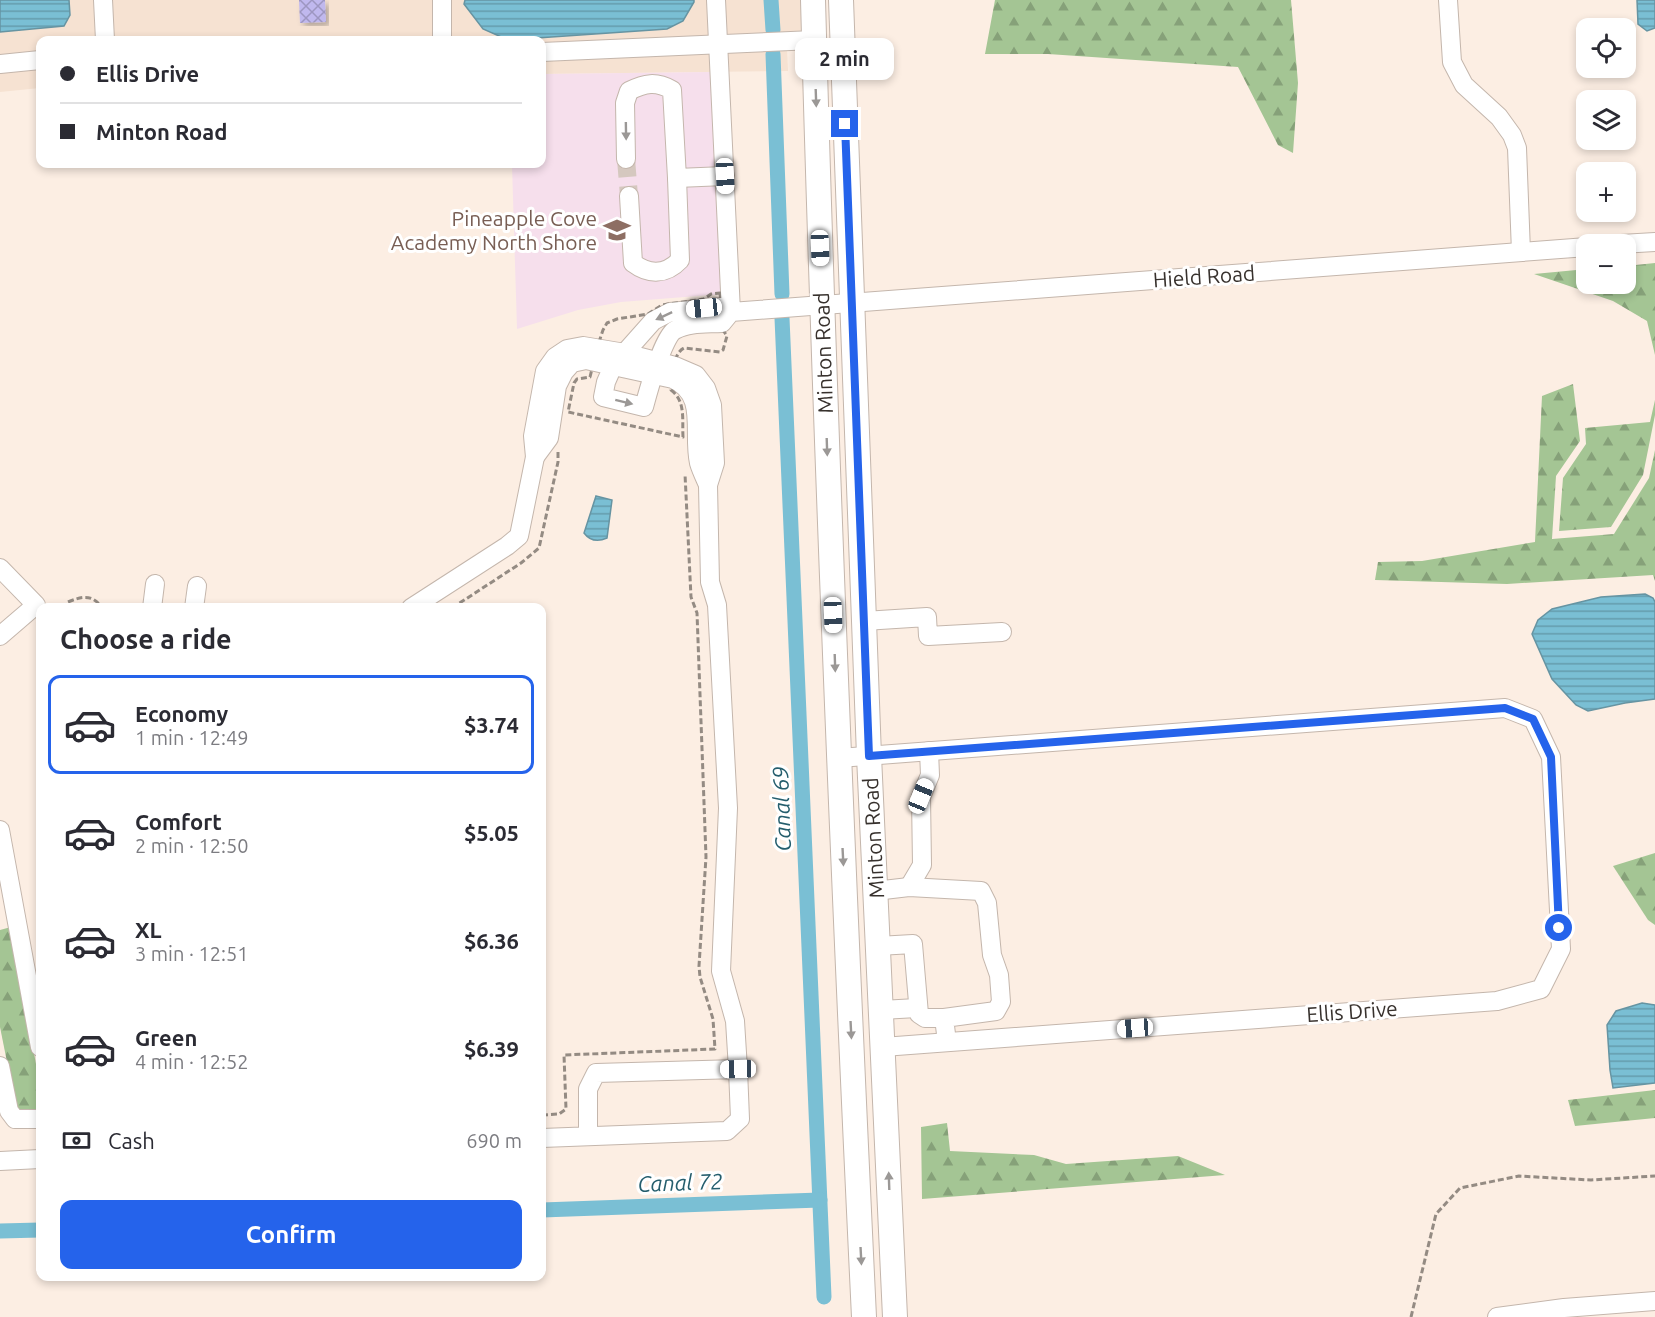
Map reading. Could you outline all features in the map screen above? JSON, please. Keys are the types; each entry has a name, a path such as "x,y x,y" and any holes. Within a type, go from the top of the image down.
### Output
{"main road":[{"name":"Minton Road","path":"813,0 821,304 864,1317"},
{"name":"Minton Road","path":"841,0 869,756 895,1317"},
{"path":"814,40 831,70 833,113 845,144"}],"street":[{"path":"103,0 105,36"},
{"path":"442,0 442,36"},
{"path":"716,0 731,312 722,323 690,325 676,329 669,334 644,407 603,397 606,382 619,360 653,321 670,312 721,307 731,312"},
{"path":"1448,0 1452,62 1464,85 1499,117 1518,148 1521,252"},
{"path":"546,52 814,40"},
{"path":"0,64 36,60"},
{"path":"626,159 625,103 629,91 642,84 660,83 672,90 680,260 671,269 657,273 642,270 633,263 629,196"},
{"path":"677,178 725,176"},
{"path":"1636,243 1655,242"},
{"name":"Hield Road","path":"731,312 1576,248"},
{"path":"419,603 519,536 535,457 533,436 544,418 545,371 555,357 567,348 583,346 619,360 656,369 682,383 692,393 699,463 708,485 710,582 717,605 728,808 721,971 735,1021 740,1119 727,1131 546,1138"},
{"path":"0,568 36,605 0,635"},
{"path":"153,603 155,584"},
{"path":"194,603 196,586"},
{"path":"864,621 927,617 928,636 1002,632"},
{"name":"Ellis Drive","path":"883,1047 1497,1001 1541,989 1561,949 1551,757 1533,719 1505,708 929,751"},
{"path":"839,758 929,751 930,775 921,796 922,865 936,889"},
{"path":"0,830 8,919 36,1031"},
{"path":"909,887 922,865"},
{"path":"875,891 909,887 981,891 987,903 992,955 999,975 1001,1002 996,1011 944,1018 925,1018 919,1014 917,1008 913,944 878,946"},
{"path":"881,1010 917,1008"},
{"path":"944,1018 947,1042"},
{"path":"0,1066 9,1111 15,1119 36,1119"},
{"path":"588,1136 588,1089 596,1073 738,1069"},
{"path":"0,1161 36,1159"},
{"path":"1497,1317 1564,1308 1655,1301"}],"path":[{"path":"619,430 620,423"},
{"path":"683,436 698,447"},
{"path":"546,1115 559,1114 566,1108 564,1055 715,1049 713,1019 700,977 699,966 706,857 697,613 691,597 684,464"},
{"path":"68,602 77,598 91,597 98,603"},
{"path":"1411,1317 1436,1214 1460,1188 1519,1176 1591,1180 1655,1176"}],"shaded area":[{"path":"0,0 813,0 814,40 546,52 546,36 36,36 36,60 0,64"},
{"path":"787,49 788,71 546,74 546,60"},
{"path":"36,67 36,88 0,92 0,71"},
{"name":"Pineapple Cove Academy North Shore","path":"712,72 723,294 621,302 578,310 517,329 512,168 546,168 546,74"}],"green space":[{"path":"995,0 1291,0 1298,83 1293,153 1278,145 1238,67 1048,54 985,54"},
{"path":"1655,263 1655,355 1647,321 1613,301 1593,294 1636,294 1636,265"},
{"path":"1576,270 1576,288 1534,274"},
{"path":"1573,384 1580,441 1556,476 1552,539 1614,534 1649,478 1655,450 1655,581 1653,575 1507,584 1375,580 1378,562 1422,561 1535,542 1542,396"},
{"path":"1655,400 1655,415 1643,475 1611,527 1559,531 1563,478 1586,444 1585,428 1650,422"},
{"path":"1655,853 1655,925 1648,920 1613,866"},
{"path":"11,927 36,1064 36,1109 19,1110 16,1107 0,1027 0,930"},
{"path":"1655,1090 1655,1118 1575,1126 1568,1100"},
{"path":"947,1123 950,1151 1034,1155 1066,1164 1178,1156 1225,1175 922,1199 921,1127"}],"water":[{"path":"0,0 69,0 70,15 64,26 0,32"},
{"path":"465,0 694,0 683,21 667,29 546,37 499,36 483,29 464,4"},
{"path":"1637,0 1655,0 1655,28 1647,31 1638,24"},
{"path":"596,496 612,500 607,538 600,540 589,538 584,533"},
{"path":"1645,594 1653,598 1655,602 1655,699 1588,711 1576,705 1552,679 1532,634 1538,620 1552,609 1601,597"},
{"path":"1642,1003 1655,1005 1655,1083 1613,1088 1607,1025 1616,1011"}],"building":[{"path":"299,0 325,0 326,22 300,23"}],"waterway":[{"name":"Canal 69","path":"771,0 773,30"},
{"name":"Canal 69","path":"773,54 782,294"},
{"name":"Canal 69","path":"782,318 824,1297"},
{"name":"Canal 72","path":"546,1210 820,1200"},
{"name":"Canal 72","path":"0,1231 36,1230"}],"tunnel":[{"path":"626,159 629,196"}],"place":[{"name":"Pineapple Cove Academy North Shore","path":"617,230"}],"route":[{"path":"845,124 869,756 1505,708 1533,719 1551,757 1559,928"}]}
